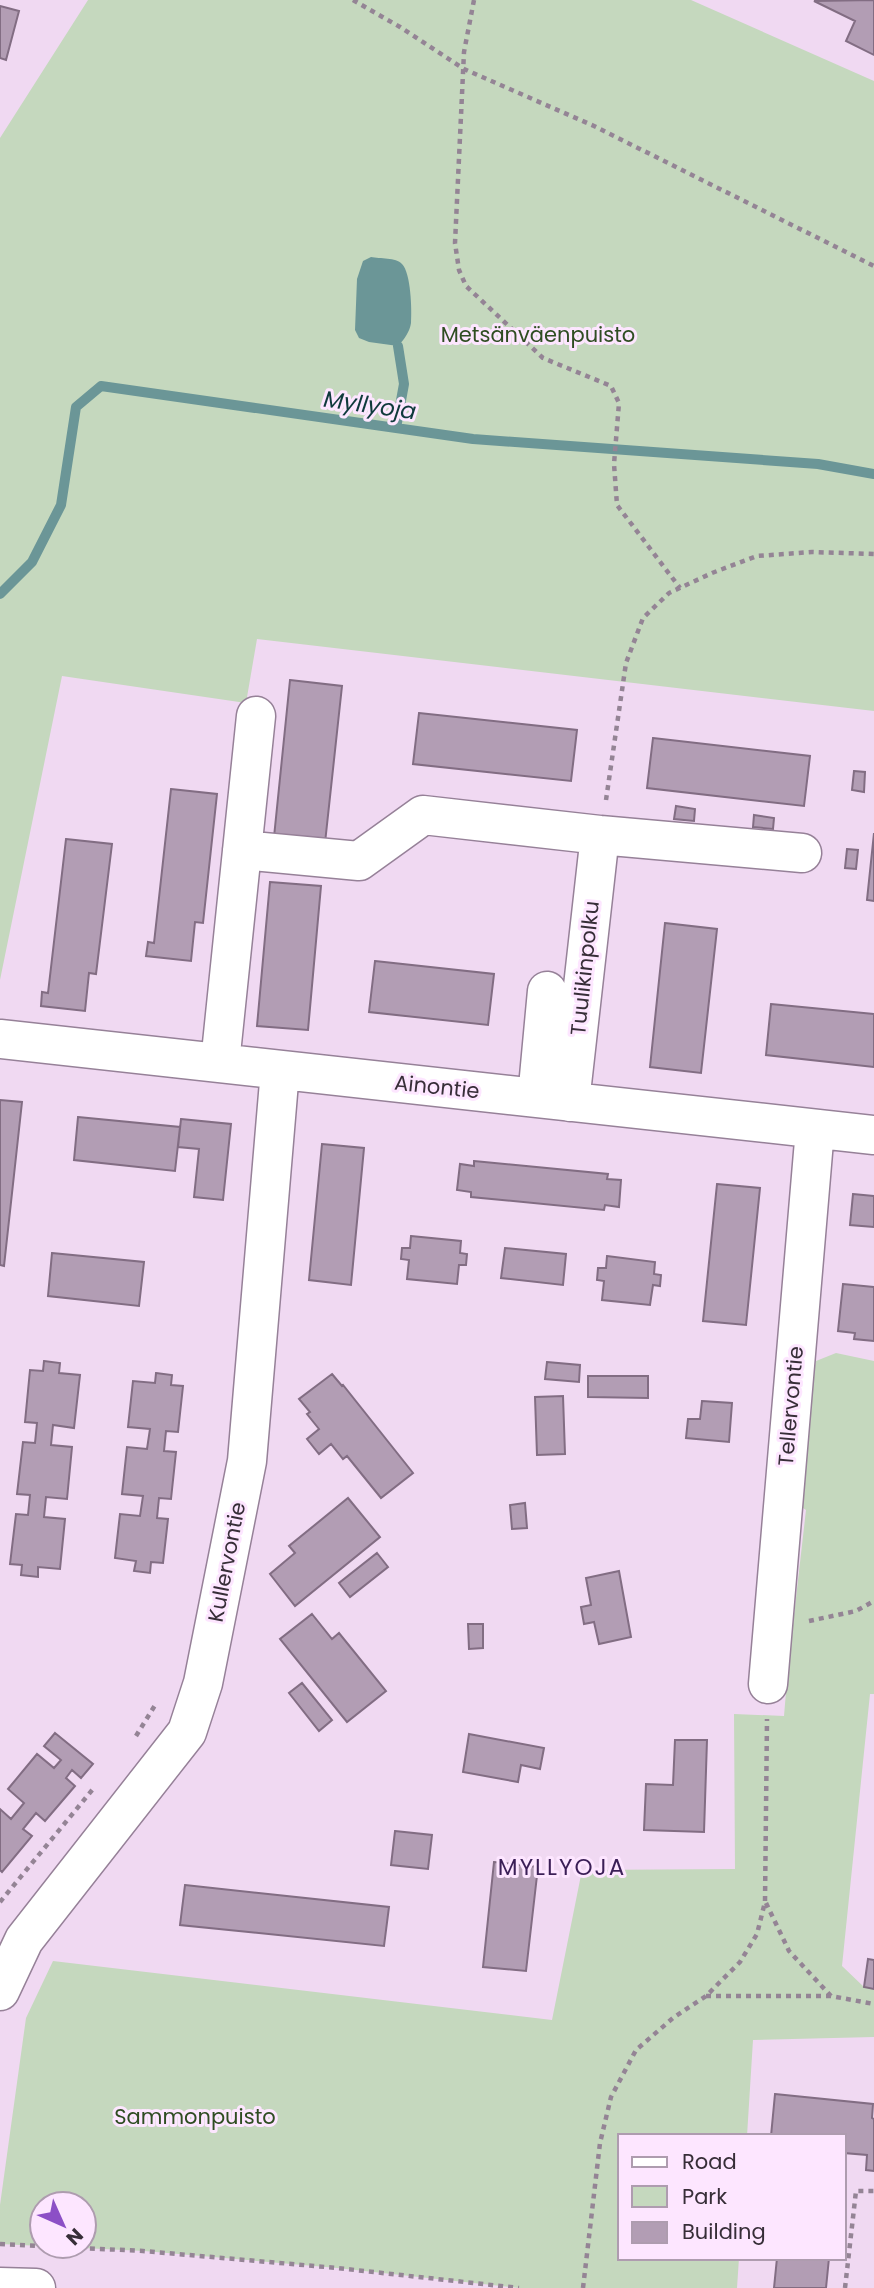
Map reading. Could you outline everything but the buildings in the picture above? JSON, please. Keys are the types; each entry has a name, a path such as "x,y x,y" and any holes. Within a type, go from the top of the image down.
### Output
{"street":[{"path":"220,1063 256,716"},
{"path":"242,850 359,861 423,815 600,835 802,853"},
{"name":"Tuulikinpolku","path":"554,1100 600,835"},
{"path":"547,990 554,1100"},
{"name":"Ainontie","path":"0,1039 874,1135"},
{"name":"Kullervontie","path":"0,1991 24,1940 187,1732 200,1692 247,1461 280,1070"},
{"name":"Tellervontie","path":"769,1670 815,1129"},
{"path":"0,2287 36,2288"}],"path":[{"path":"353,0 464,69 594,126 874,267"},
{"path":"474,0 464,52 455,243 458,270 466,286 543,358 611,386 620,412 614,464 617,505 680,588"},
{"path":"600,835 626,663 643,618 669,593 757,556 813,552 874,554"},
{"path":"583,2288 600,2143 611,2097 636,2050 673,2018 706,1996 740,1962 757,1934 765,1902 769,1670 808,1621 856,1611 874,1601"},
{"path":"765,1902 789,1951 831,1996"},
{"path":"706,1996 831,1996 874,2004"},
{"path":"845,2288 856,2190 874,2191"},
{"path":"0,2244 144,2250 519,2288"}],"green space":[{"name":"Metsänväenpuisto","path":"88,0 691,0 874,81 874,711 257,639 246,703 62,676 0,980 0,138"},
{"name":"Sammonpuisto","path":"836,1353 874,1361 874,1694 870,1694 842,1966 864,1987 874,1989 874,2037 753,2040 747,2134 618,2134 618,2260 739,2260 737,2288 519,2288 337,2268 98,2249 98,2190 28,2190 28,2245 0,2244 0,2205 26,2018 53,1961 552,2020 582,1870 735,1869 734,1714 784,1716 806,1510 800,1506 805,1414 816,1361"}],"shaded area":[{"path":"371,257 399,262 407,275 411,323 398,346 369,342 359,338 355,330 357,279 363,261"}],"waterway":[{"path":"396,428 404,384 398,346"},
{"name":"Myllyoja","path":"0,594 32,562 61,505 76,407 101,386 473,439 818,464 874,474"}],"district":[{"name":"MYLLYOJA","path":"562,1867"}]}
